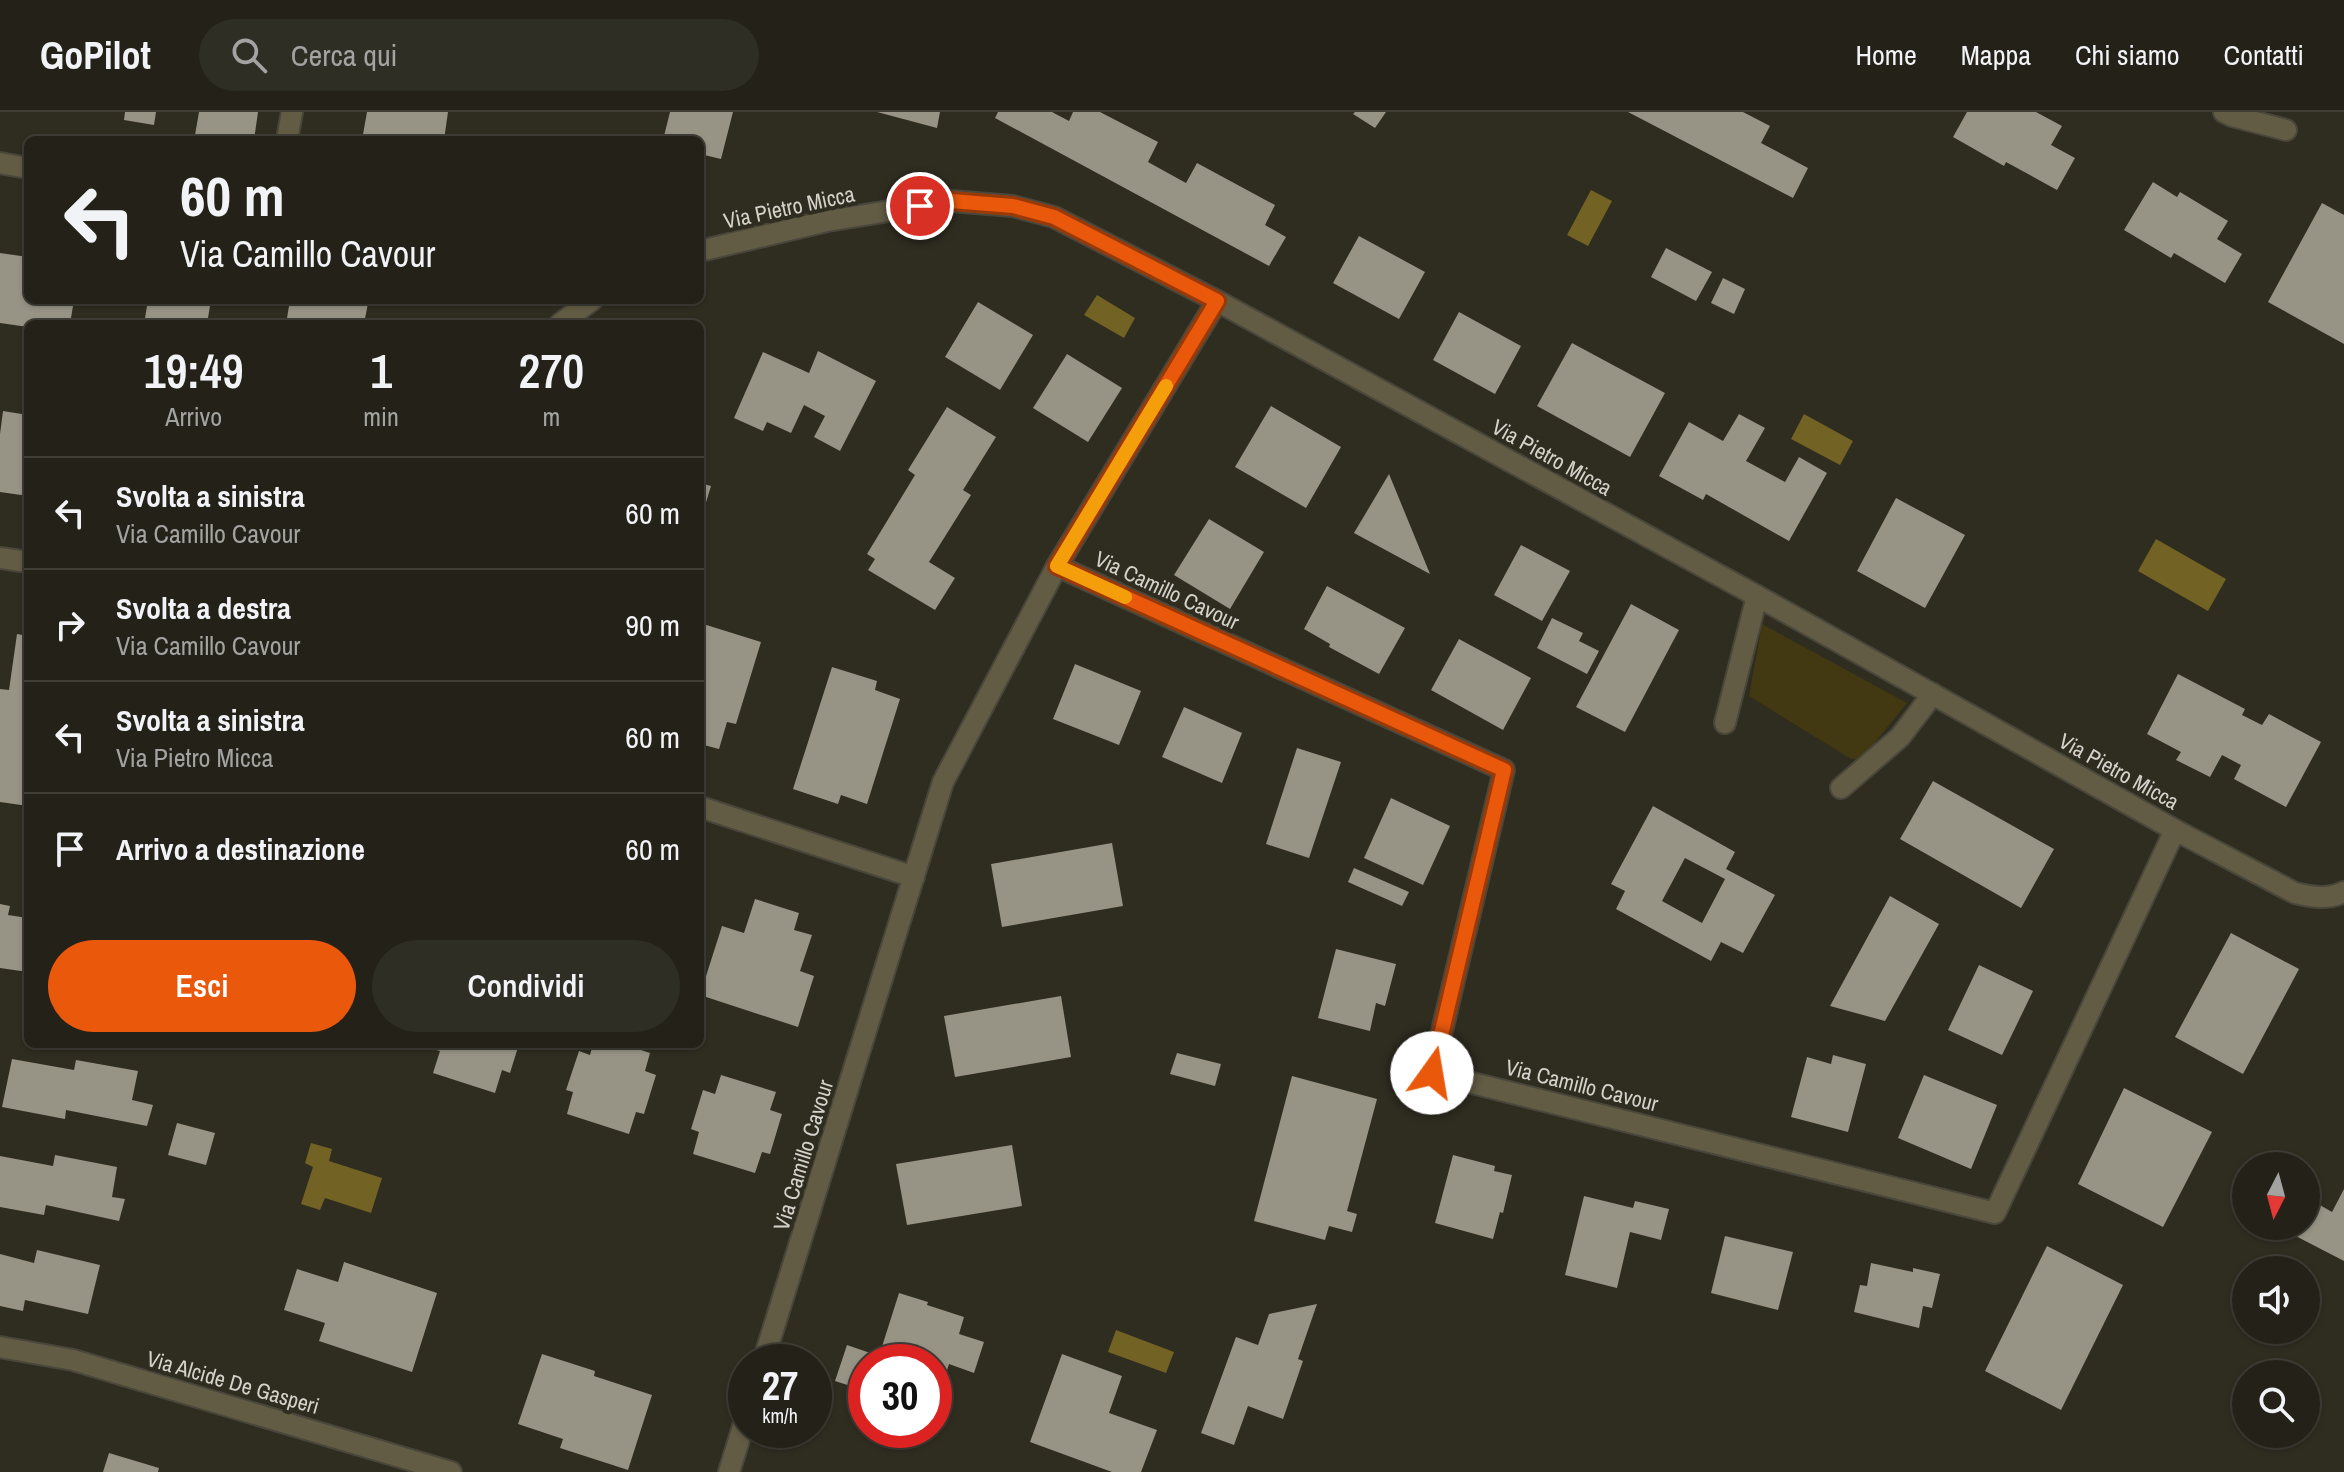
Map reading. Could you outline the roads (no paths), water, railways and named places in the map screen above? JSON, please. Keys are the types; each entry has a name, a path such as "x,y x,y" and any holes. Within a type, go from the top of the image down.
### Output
{"street":[{"path":"288,136 292,112"},
{"path":"2224,112 2286,130"},
{"path":"0,163 24,167"},
{"name":"Via Pietro Micca","path":"704,250 827,221 951,201 1013,206 1054,217 1217,301 1757,596 2175,830 2295,893 2315,898 2335,897 2344,892"},
{"name":"Via Camillo Cavour","path":"769,1344 943,782 1057,566 1217,301"},
{"path":"565,320 587,304"},
{"path":"0,558 24,561"},
{"name":"Via Camillo Cavour","path":"1057,566 1504,770 1432,1073 1995,1213 2175,830"},
{"path":"1725,723 1757,596"},
{"path":"1841,788 1900,737 1933,694"},
{"path":"704,808 914,877"},
{"name":"Via Alcide De Gasperi","path":"0,1347 73,1360 451,1472"},
{"path":"729,1472 736,1448"}]}
